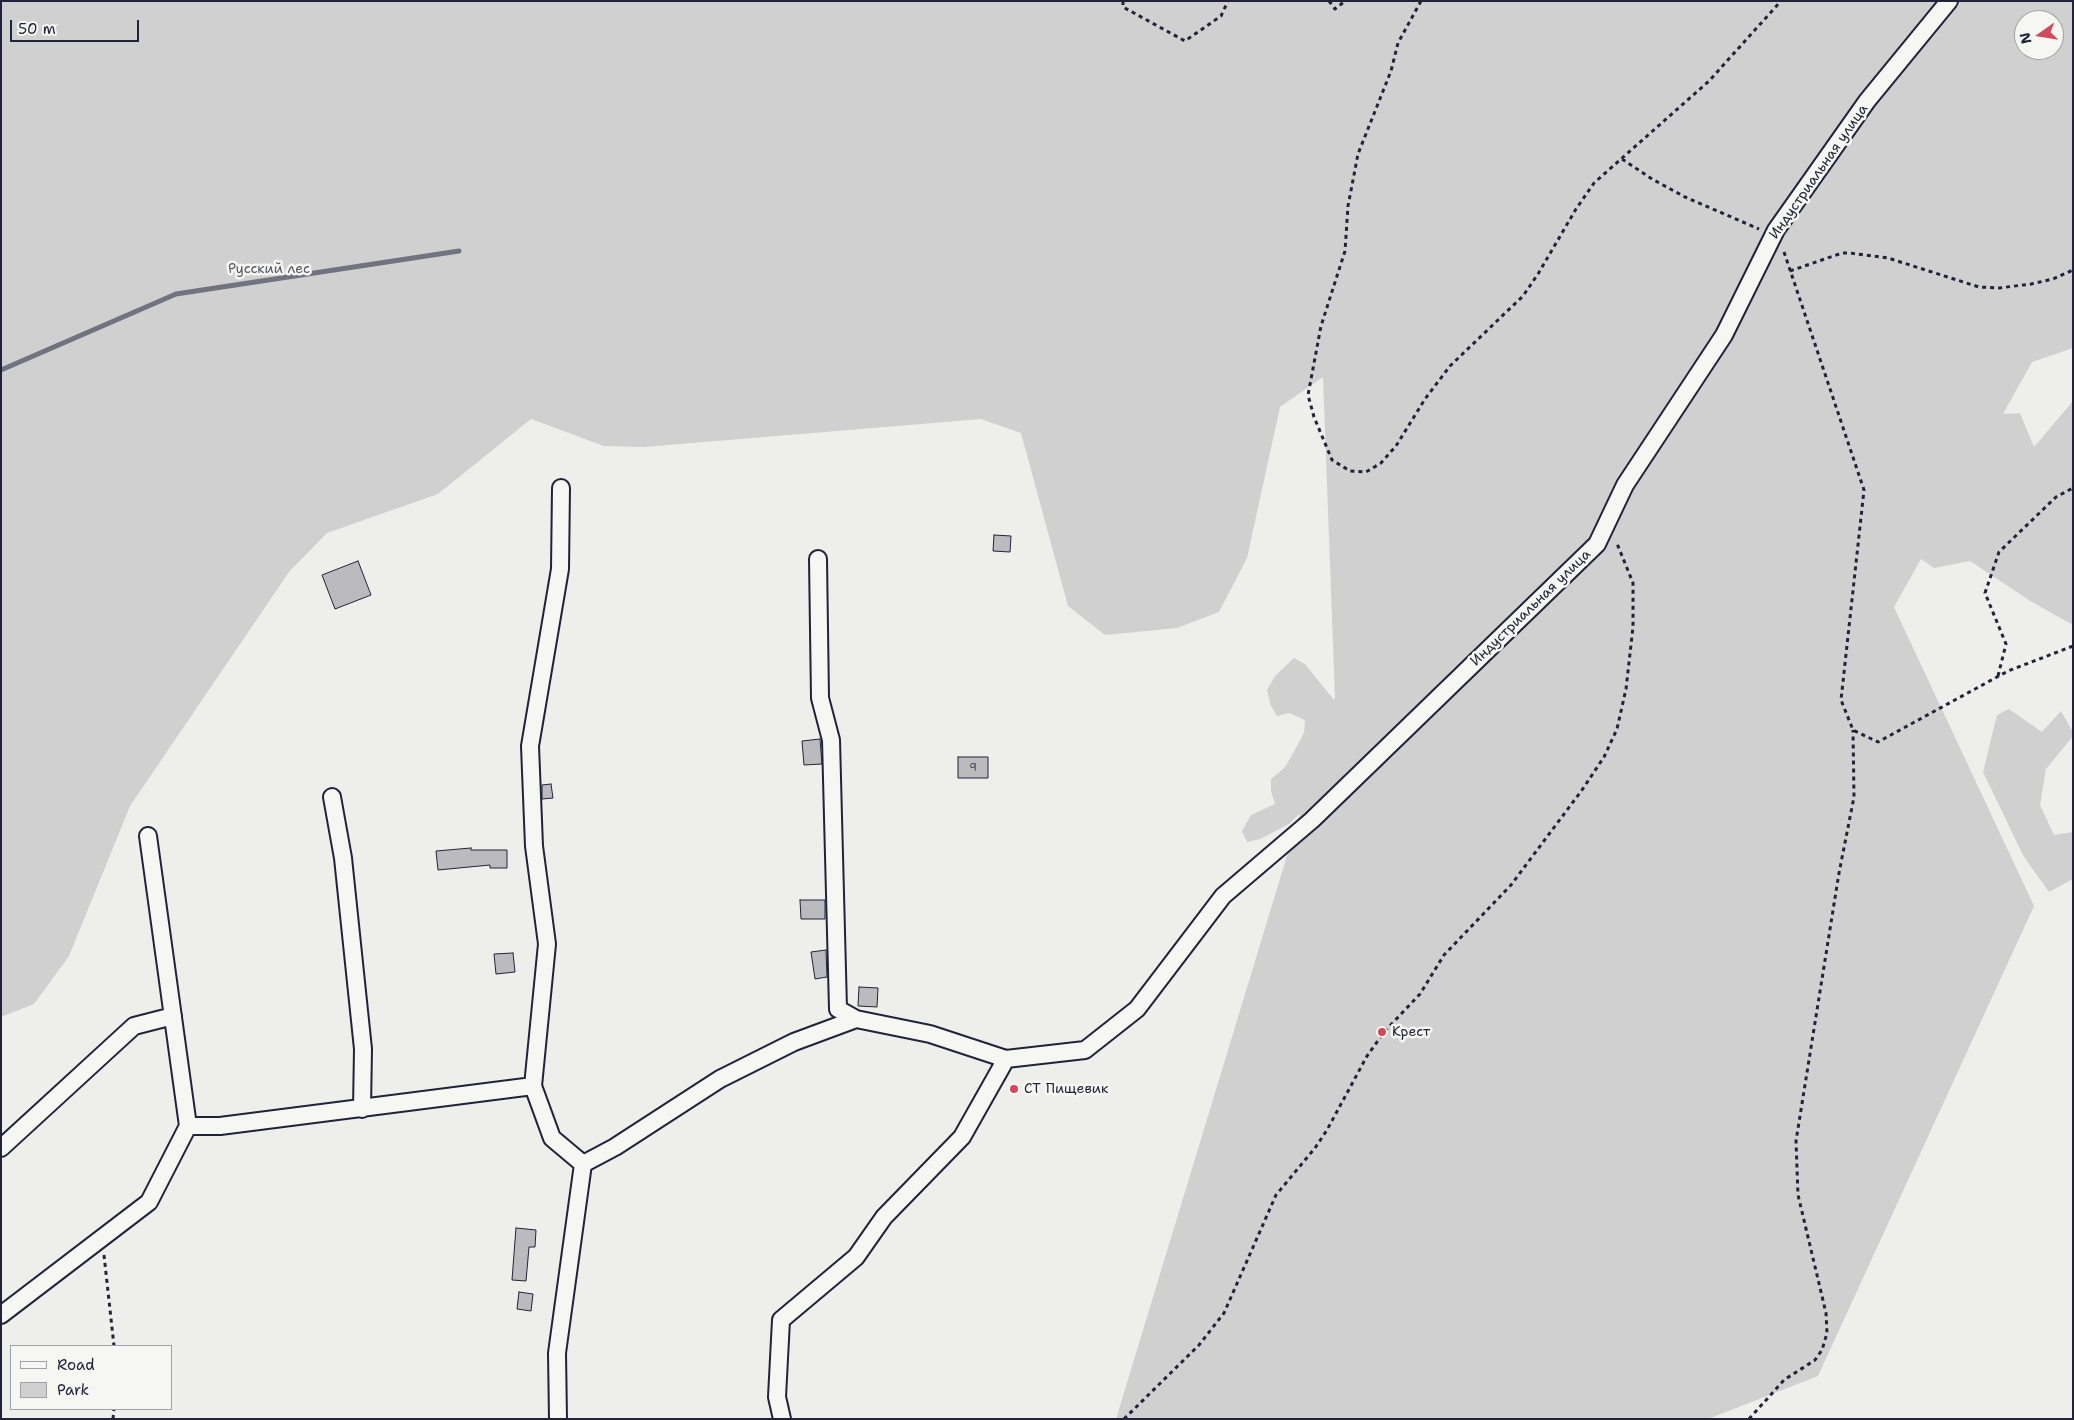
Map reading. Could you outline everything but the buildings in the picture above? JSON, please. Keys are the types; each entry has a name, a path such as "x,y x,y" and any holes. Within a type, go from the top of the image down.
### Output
{"street":[{"name":"Индустриальная улица","path":"1006,1059 1085,1050 1137,1009 1223,896 1312,820 1597,544 1626,485 1724,335 1776,230 1868,101 1949,1"},
{"path":"561,488 560,569 530,746 534,846 548,944 533,1086 552,1138 583,1164"},
{"path":"782,1419 776,1397 781,1320 856,1258 884,1217 962,1137 1006,1059 930,1034 856,1019 838,1009 830,740 820,698 818,559"},
{"path":"332,797 343,858 363,1049 362,1109"},
{"path":"1,1315 149,1202 188,1126 148,836"},
{"path":"1,1148 134,1026 173,1016"},
{"path":"583,1164 615,1147 720,1079 794,1042 856,1019"},
{"path":"188,1126 220,1126 533,1086"},
{"path":"558,1419 557,1354 583,1164"}],"path":[{"path":"1123,1 1123,7 1185,40 1222,16 1228,1"},
{"path":"1329,1 1335,9 1345,1"},
{"path":"1421,1 1398,43 1391,71 1358,154 1348,206 1345,251 1321,326 1308,395 1314,418 1332,460 1350,471 1366,472 1380,463 1396,446 1425,399 1450,366 1523,296 1594,183 1709,82 1781,1"},
{"path":"1622,159 1652,179 1685,197 1759,229 1776,230 1864,490 1841,700 1853,730 1854,797 1796,1141 1798,1195 1826,1312 1827,1333 1822,1350 1815,1360 1784,1380 1749,1419"},
{"path":"1790,271 1842,253 1888,258 1979,287 1999,288 2031,284 2053,279 2073,270"},
{"path":"1998,676 2006,644 1985,594 1999,552 2056,497 2073,488"},
{"path":"1124,1419 1199,1345 1224,1313 1276,1195 1315,1148 1327,1130 1367,1056 1386,1030 1420,994 1444,955 1511,884 1582,790 1604,757 1616,729 1626,689 1633,627 1633,583 1608,522"},
{"path":"1853,730 1878,742 1998,676 2073,646"},
{"path":"102,1237 114,1345"}],"green space":[{"name":"Русский лес","path":"1,1 2073,1 2073,348 2032,362 2003,414 2020,413 2034,447 2073,401 2073,625 2032,602 1970,561 1934,568 1921,559 1894,607 2034,906 1818,1376 1708,1419 1116,1419 1300,813 1289,824 1260,839 1247,842 1242,831 1251,815 1275,804 1271,791 1271,779 1284,768 1304,733 1305,720 1289,713 1277,716 1271,706 1267,690 1275,676 1294,658 1305,664 1334,700 1335,698 1323,377 1280,407 1247,558 1219,612 1177,628 1105,635 1068,606 1021,433 981,419 644,447 604,446 531,419 438,494 327,533 289,572 130,806 69,956 34,1004 1,1017"},
{"path":"2009,709 2042,732 2061,711 2073,732 2073,736 2046,769 2040,805 2054,835 2073,832 2073,879 2049,892 2024,857 1983,772 1997,715"}],"waterway":[{"path":"1,370 176,294 459,251"}],"place":[{"name":"Крест","path":"1382,1032"},
{"name":"СТ Пищевик","path":"1014,1089"}]}
